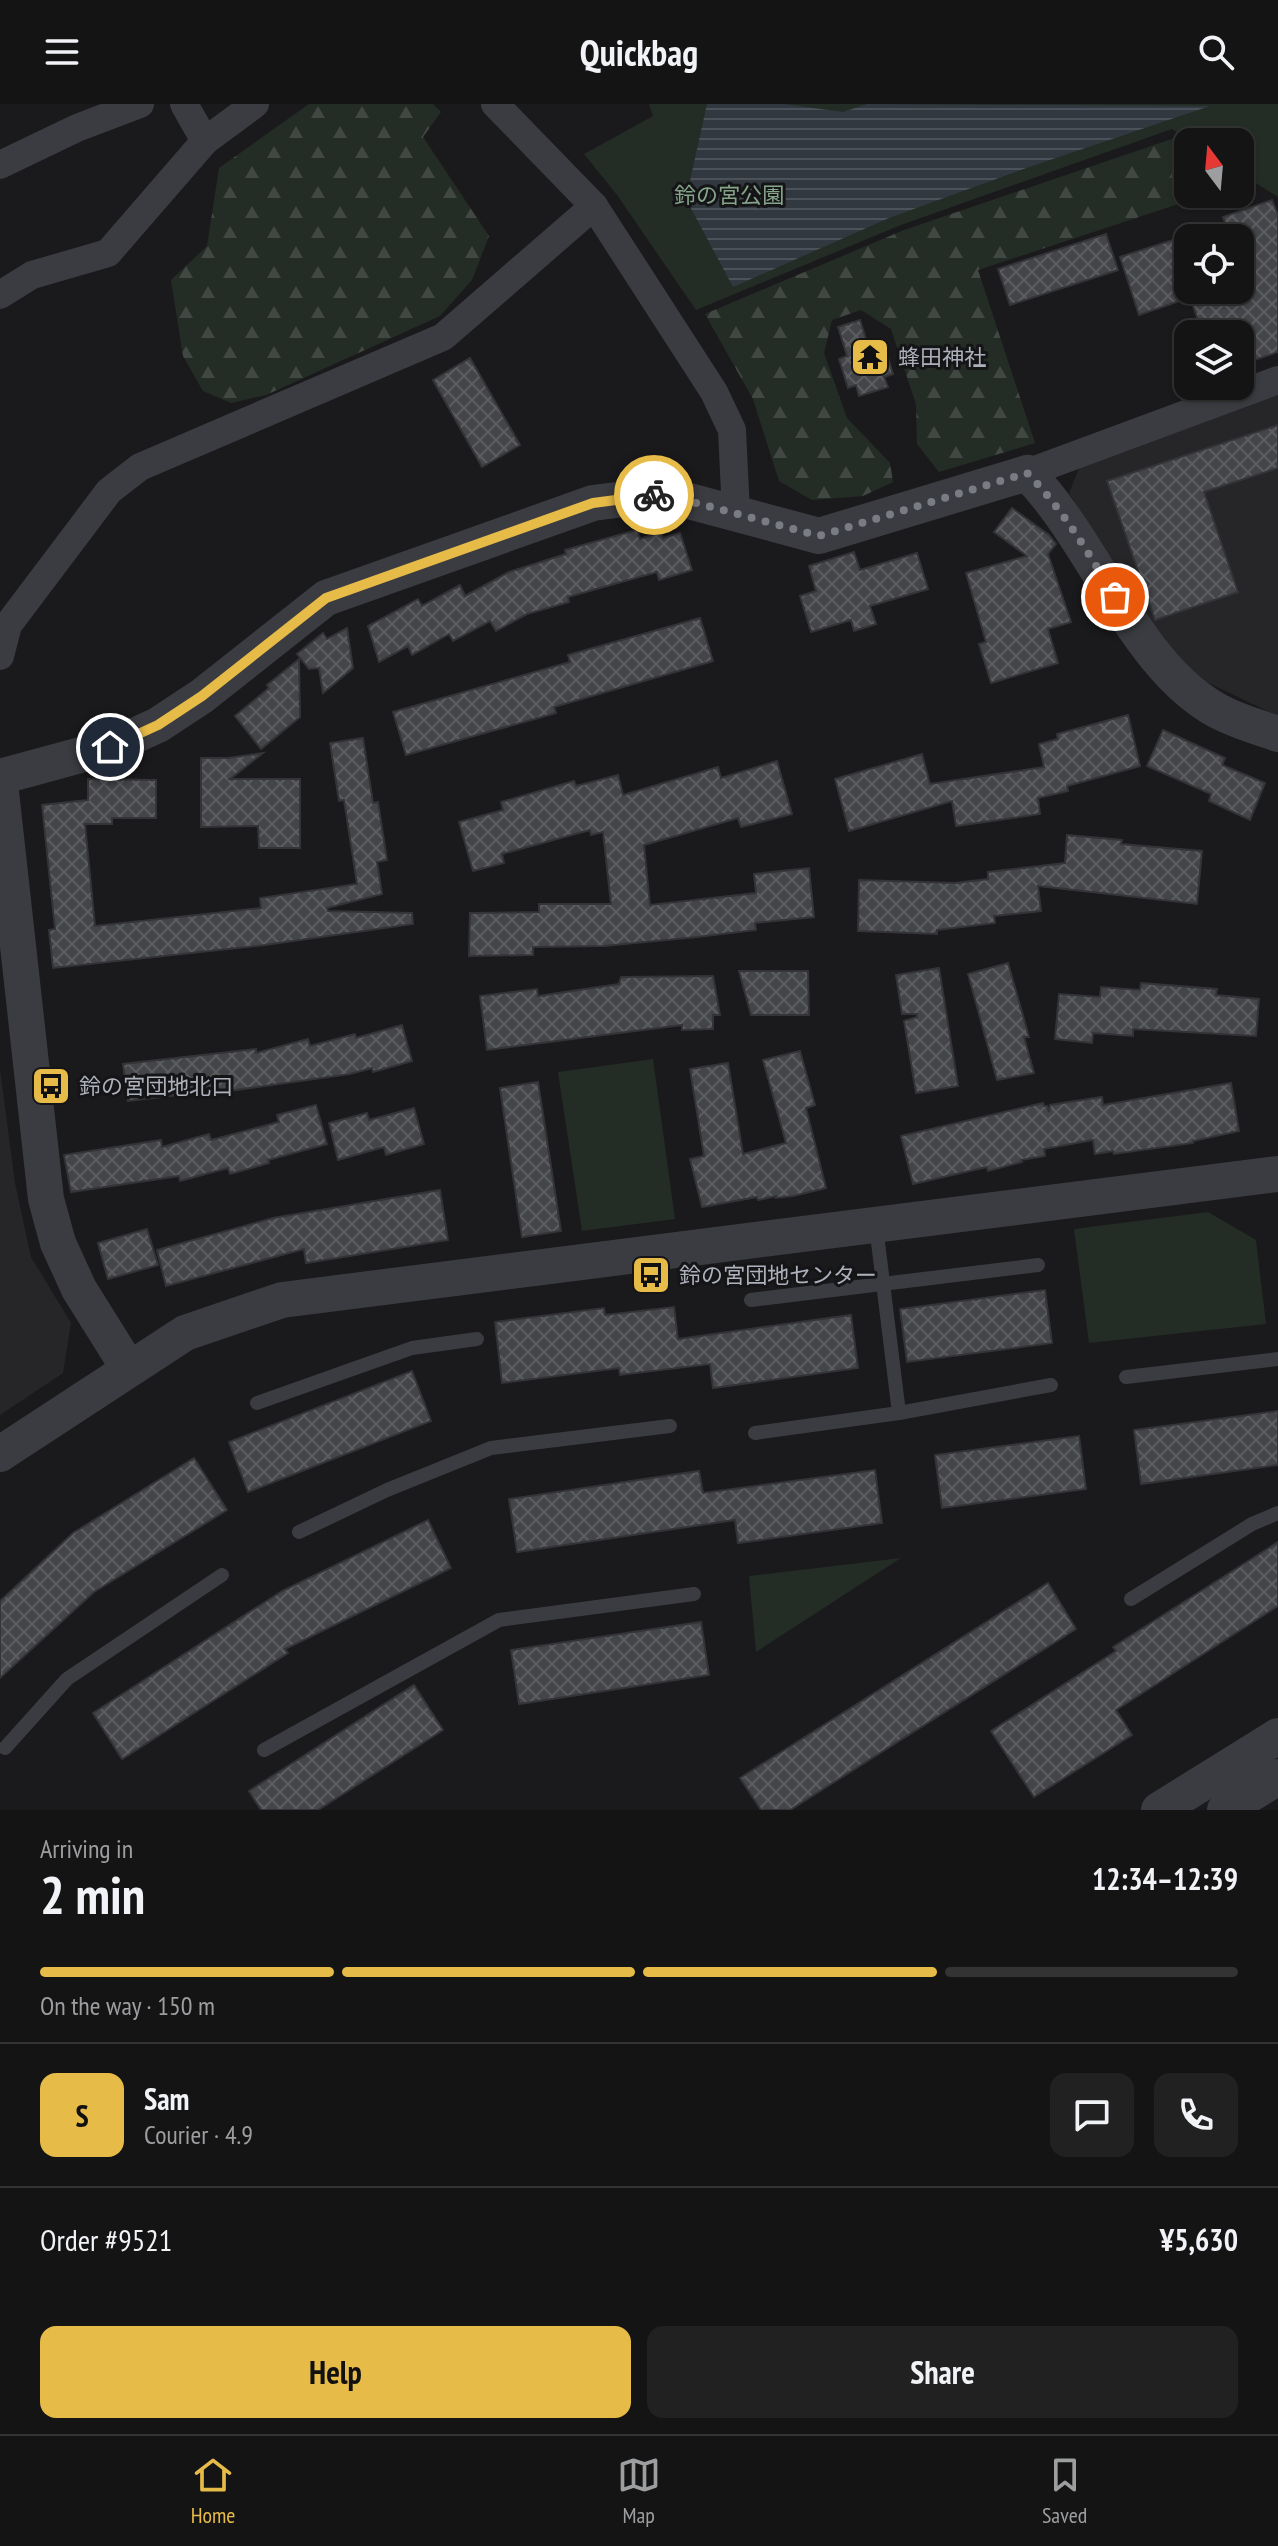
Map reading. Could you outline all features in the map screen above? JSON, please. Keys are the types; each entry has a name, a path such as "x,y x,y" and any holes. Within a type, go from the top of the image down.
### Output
{"street":[{"path":"0,165 77,128 140,104"},
{"path":"184,104 205,141"},
{"path":"0,295 32,275 108,253 205,141 255,104"},
{"path":"495,104 594,206 714,392 732,430 736,513"},
{"path":"0,656 8,625 109,491 140,467 443,337 594,206"},
{"path":"129,1369 79,1289 58,1243 46,1199 0,780 110,747 158,725 202,696 326,598 593,503 663,494 819,536 1027,473 1278,380"},
{"path":"1027,473 1045,491 1088,552 1129,619 1162,665 1225,715 1278,734"},
{"path":"0,1454 185,1333 282,1300 1278,1177 1278,1157"},
{"path":"1159,1810 1278,1736"},
{"path":"1225,1810 1278,1777"}],"lane":[{"path":"876,1226 899,1413"},
{"path":"751,1300 1038,1265"},
{"path":"257,1403 412,1348 477,1339"},
{"path":"1126,1377 1278,1359"},
{"path":"755,1433 899,1413 1051,1385"},
{"path":"299,1532 387,1490 491,1448 670,1426"},
{"path":"1131,1599 1252,1524 1278,1513"},
{"path":"5,1748 67,1679 222,1575"},
{"path":"264,1750 499,1620 694,1594"}],"shaded area":[{"name":"鈴の宮公園","path":"707,104 784,104 843,112 867,104 1210,106 889,218 733,287 686,199"},
{"path":"1278,394 1278,716 1194,676 1162,642 1069,493 1080,466"},
{"path":"0,1069 15,1183 31,1257 71,1323 63,1373 0,1415"}],"green space":[{"path":"309,104 433,104 441,112 423,137 489,236 472,280 440,316 266,395 231,403 203,391 183,356 171,280 207,246 219,168"},
{"name":"鈴の宮公園","path":"649,104 1278,104 1278,197 1254,182 1254,128 1174,128 901,225 696,310 617,195 584,154 653,116"},
{"name":"蜂田神社","path":"1174,140 1174,206 978,270 1035,443 939,472 917,444 916,404 891,329 861,310 832,320 824,353 847,418 890,463 893,482 863,496 812,500 779,481 753,399 705,314 904,230"},
{"path":"653,1059 675,1219 582,1231 558,1072"},
{"path":"1208,1212 1256,1240 1266,1324 1089,1343 1074,1229"},
{"path":"901,1558 756,1652 749,1576"}],"building":[{"path":"1272,200 1278,215 1278,352 1254,360 1254,320 1198,320 1192,304 1254,304 1254,224 1226,224 1223,217"},
{"path":"1106,234 1118,270 1010,305 998,269"},
{"path":"1174,240 1174,303 1139,315 1120,257"},
{"path":"860,320 869,349 884,345 893,374 884,377 888,387 859,396 856,385 848,388 839,359 847,356 838,327"},
{"path":"470,358 520,445 482,467 433,380"},
{"path":"1278,425 1278,468 1204,492 1238,592 1155,620 1107,481"},
{"path":"1012,508 1049,535 1056,544 1048,554 1071,622 1048,629 1058,663 991,683 979,644 986,642 966,573 1027,556 994,532"},
{"path":"637,530 640,539 661,532 663,538 680,533 692,570 659,580 657,572 568,597 569,602 527,614 496,631 490,621 453,641 449,634 412,655 408,646 379,662 368,626 418,599 422,606 460,585 465,596 509,572 566,554 565,550"},
{"path":"854,552 860,570 917,553 928,589 870,606 876,624 854,631 851,620 811,632 800,596 816,591 809,566"},
{"path":"700,618 713,661 554,707 556,713 406,755 393,712 570,662 568,655"},
{"path":"347,628 353,668 323,693 319,668 309,669 297,654 323,633 327,639"},
{"path":"299,659 300,717 261,749 235,716"},
{"path":"1128,715 1140,766 1067,786 1068,791 1038,798 1040,814 956,826 952,801 849,831 835,779 922,754 930,784 1044,767 1039,744 1058,739 1057,734"},
{"path":"1163,730 1225,758 1222,765 1265,783 1250,820 1209,801 1211,794 1147,766"},
{"path":"363,738 373,803 378,802 387,860 377,862 382,894 327,908 328,911 412,913 413,924 265,945 53,968 49,930 55,929 42,805 88,800 88,779 156,780 156,818 112,818 112,824 85,824 95,926 261,908 260,898 357,884 344,800 339,801 330,743"},
{"path":"263,753 230,779 300,779 300,848 259,848 258,826 201,827 201,758"},
{"path":"777,761 792,814 741,827 738,818 644,845 650,905 756,893 754,874 809,868 814,917 755,923 756,930 697,937 604,946 533,947 533,955 469,956 470,913 539,912 539,904 611,904 603,832 591,835 590,830 502,854 504,863 473,871 459,822 503,810 501,802 574,781 576,786 618,775 623,795 718,767 721,778"},
{"path":"1067,835 1122,840 1121,844 1202,851 1197,904 1038,886 1041,911 994,916 995,923 937,930 937,934 858,931 859,880 955,883 988,879 988,872 1065,863"},
{"path":"1008,963 1029,1037 1024,1037 1034,1073 997,1080 968,974"},
{"path":"939,968 958,1086 916,1093 904,1021 917,1017 917,1014 902,1014 896,975"},
{"path":"739,971 808,971 809,1015 751,1015"},
{"path":"713,976 720,1015 713,1015 713,1029 682,1030 682,1025 487,1050 480,996 537,989 538,996 619,984 621,977"},
{"path":"1141,983 1217,989 1216,995 1259,999 1256,1036 1133,1029 1133,1036 1093,1033 1092,1043 1055,1039 1059,994 1100,997 1101,987 1140,990"},
{"path":"402,1025 412,1061 373,1072 372,1068 350,1074 221,1092 128,1101 123,1064 256,1049 256,1053 308,1039 310,1046 355,1034 356,1038"},
{"path":"800,1051 815,1105 806,1108 826,1188 793,1196 758,1200 757,1197 702,1207 690,1159 704,1156 690,1069 728,1063 743,1154 786,1143 763,1060"},
{"path":"538,1082 561,1231 522,1237 500,1088"},
{"path":"1231,1083 1239,1131 1193,1143 1095,1154 1093,1140 1044,1149 1045,1156 988,1171 987,1167 913,1184 901,1136 1043,1103 1049,1112 1050,1105 1102,1097 1103,1105"},
{"path":"316,1105 327,1144 230,1174 228,1168 180,1181 179,1176 71,1192 64,1155 161,1140 162,1147 209,1134 211,1140 279,1122 277,1115"},
{"path":"414,1108 424,1144 386,1155 384,1147 338,1160 329,1123 367,1113 369,1120"},
{"path":"440,1190 448,1240 306,1263 304,1249 166,1286 157,1250 273,1218"},
{"path":"147,1229 158,1265 108,1279 98,1243"},
{"path":"1045,1290 1052,1343 907,1362 900,1309"},
{"path":"674,1307 678,1339 851,1315 858,1368 713,1388 710,1364 620,1375 619,1368 502,1383 495,1322 604,1308 605,1315"},
{"path":"412,1371 431,1421 248,1492 229,1442"},
{"path":"1278,1411 1278,1465 1141,1484 1134,1430"},
{"path":"1079,1436 1086,1489 942,1508 935,1455"},
{"path":"194,1458 227,1510 94,1592 0,1678 0,1601 73,1533"},
{"path":"875,1470 882,1523 738,1543 735,1520 517,1552 509,1499 699,1471 703,1493"},
{"path":"428,1520 451,1568 285,1649 288,1653 122,1759 93,1713 282,1591"},
{"path":"1278,1542 1278,1606 1116,1710 1132,1735 1034,1797 991,1731 1116,1651 1113,1647"},
{"path":"1048,1583 1076,1629 790,1810 761,1810 740,1778"},
{"path":"701,1622 709,1675 519,1704 511,1650"},
{"path":"414,1685 443,1730 318,1810 261,1810 249,1791"}],"way so far":[{"path":"654,495 663,494 819,536 1027,473 1045,491 1115,597"}],"place":[{"name":"蜂田神社","path":"870,357"},
{"name":"鈴の宮団地北口","path":"51,1086"},
{"name":"鈴の宮団地センター","path":"651,1275"}],"route":[{"path":"110,747 158,725 202,696 326,598 593,503 654,495"}]}
